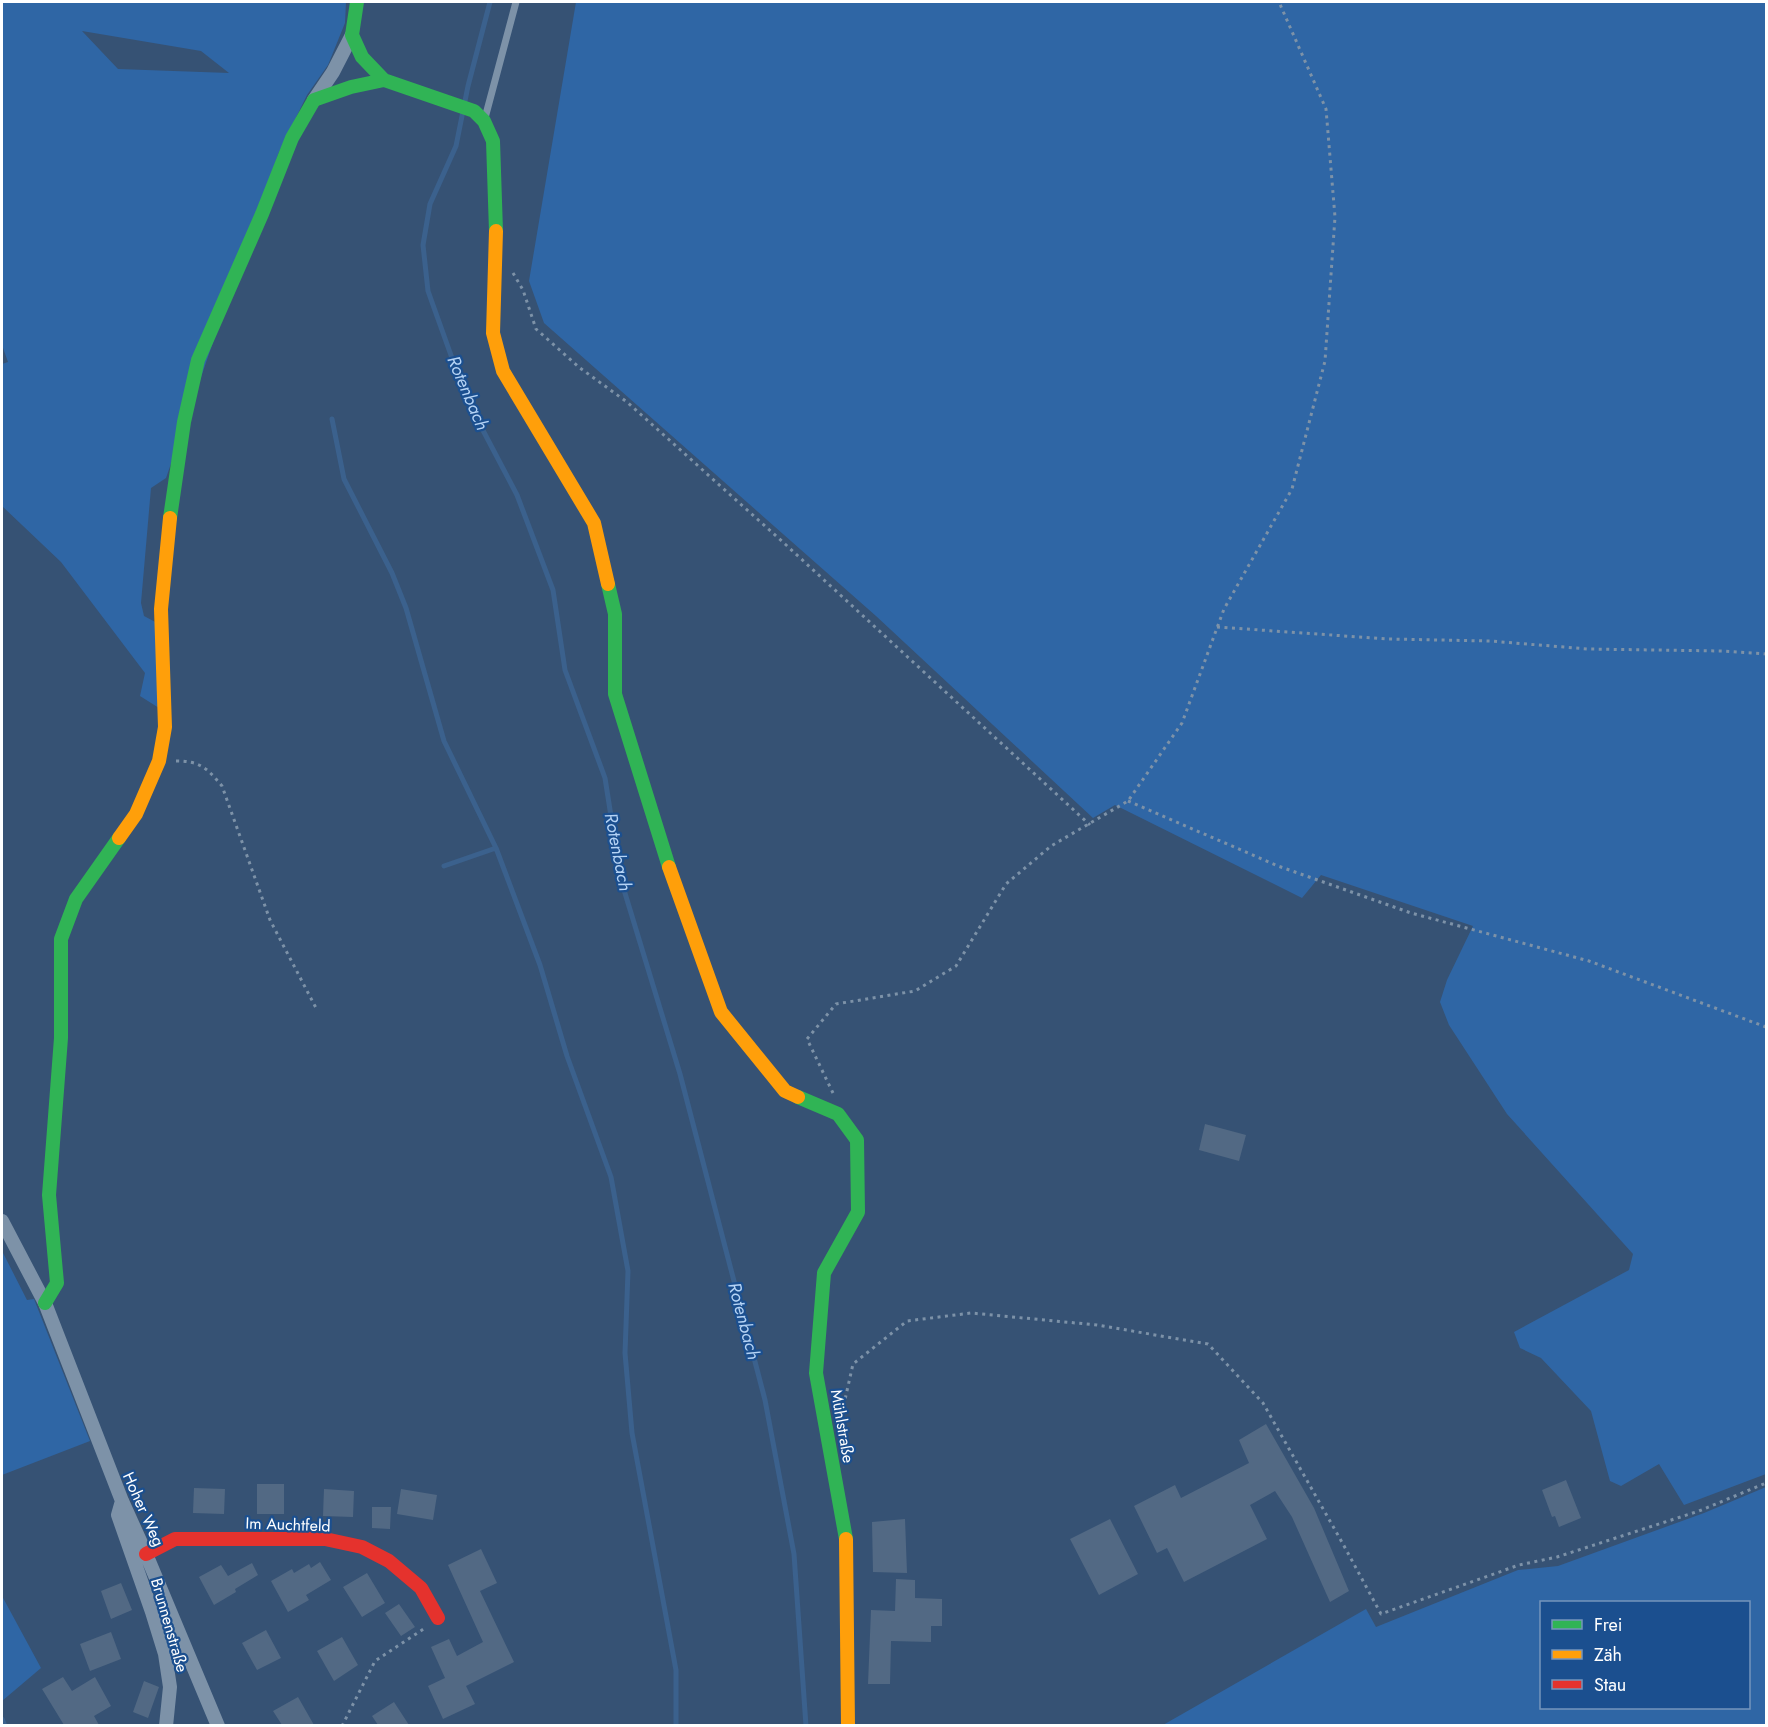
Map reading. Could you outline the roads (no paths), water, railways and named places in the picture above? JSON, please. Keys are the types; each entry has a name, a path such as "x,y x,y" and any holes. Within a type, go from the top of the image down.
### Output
{"street":[{"path":"45,1304 57,1283 49,1195 61,1038 61,939 76,899 136,814 159,761 165,727 161,609 163,586 172,496 198,360 262,214 292,138 333,72 352,35 357,2"},
{"path":"352,35 362,57 384,80 456,104 479,116"},
{"path":"314,100 351,87 384,80"},
{"name":"Mühlstraße","path":"479,116 493,141 497,245 493,333 500,362 503,371 594,523 615,614 615,694 670,871 721,1012 785,1090 838,1114 857,1140 858,1212 824,1273 816,1373 847,1544 848,1725"},
{"name":"Hoher Weg","path":"2,1221 45,1304 122,1501 218,1725"},
{"name":"Brunnenstraße","path":"122,1501 118,1515 165,1654 170,1687 166,1725"},
{"name":"Im Auchtfeld","path":"146,1554 175,1539 325,1539 353,1545 362,1547 389,1561 421,1588 438,1618"}],"lane":[{"path":"479,116 516,2"}],"waterway":[{"name":"Rotenbach","path":"490,2 468,86 456,146 430,204 423,245 428,291 467,400 517,495 553,590 565,670 605,778 621,880 680,1074 765,1400 794,1554 806,1726"},
{"path":"332,419 344,479 392,573 406,608 444,741 496,848 540,965 567,1056 611,1177 628,1271 625,1353 632,1433 676,1670 676,1726"},
{"path":"444,866 496,848"},
{"path":"2,1719 5,1726"}]}
